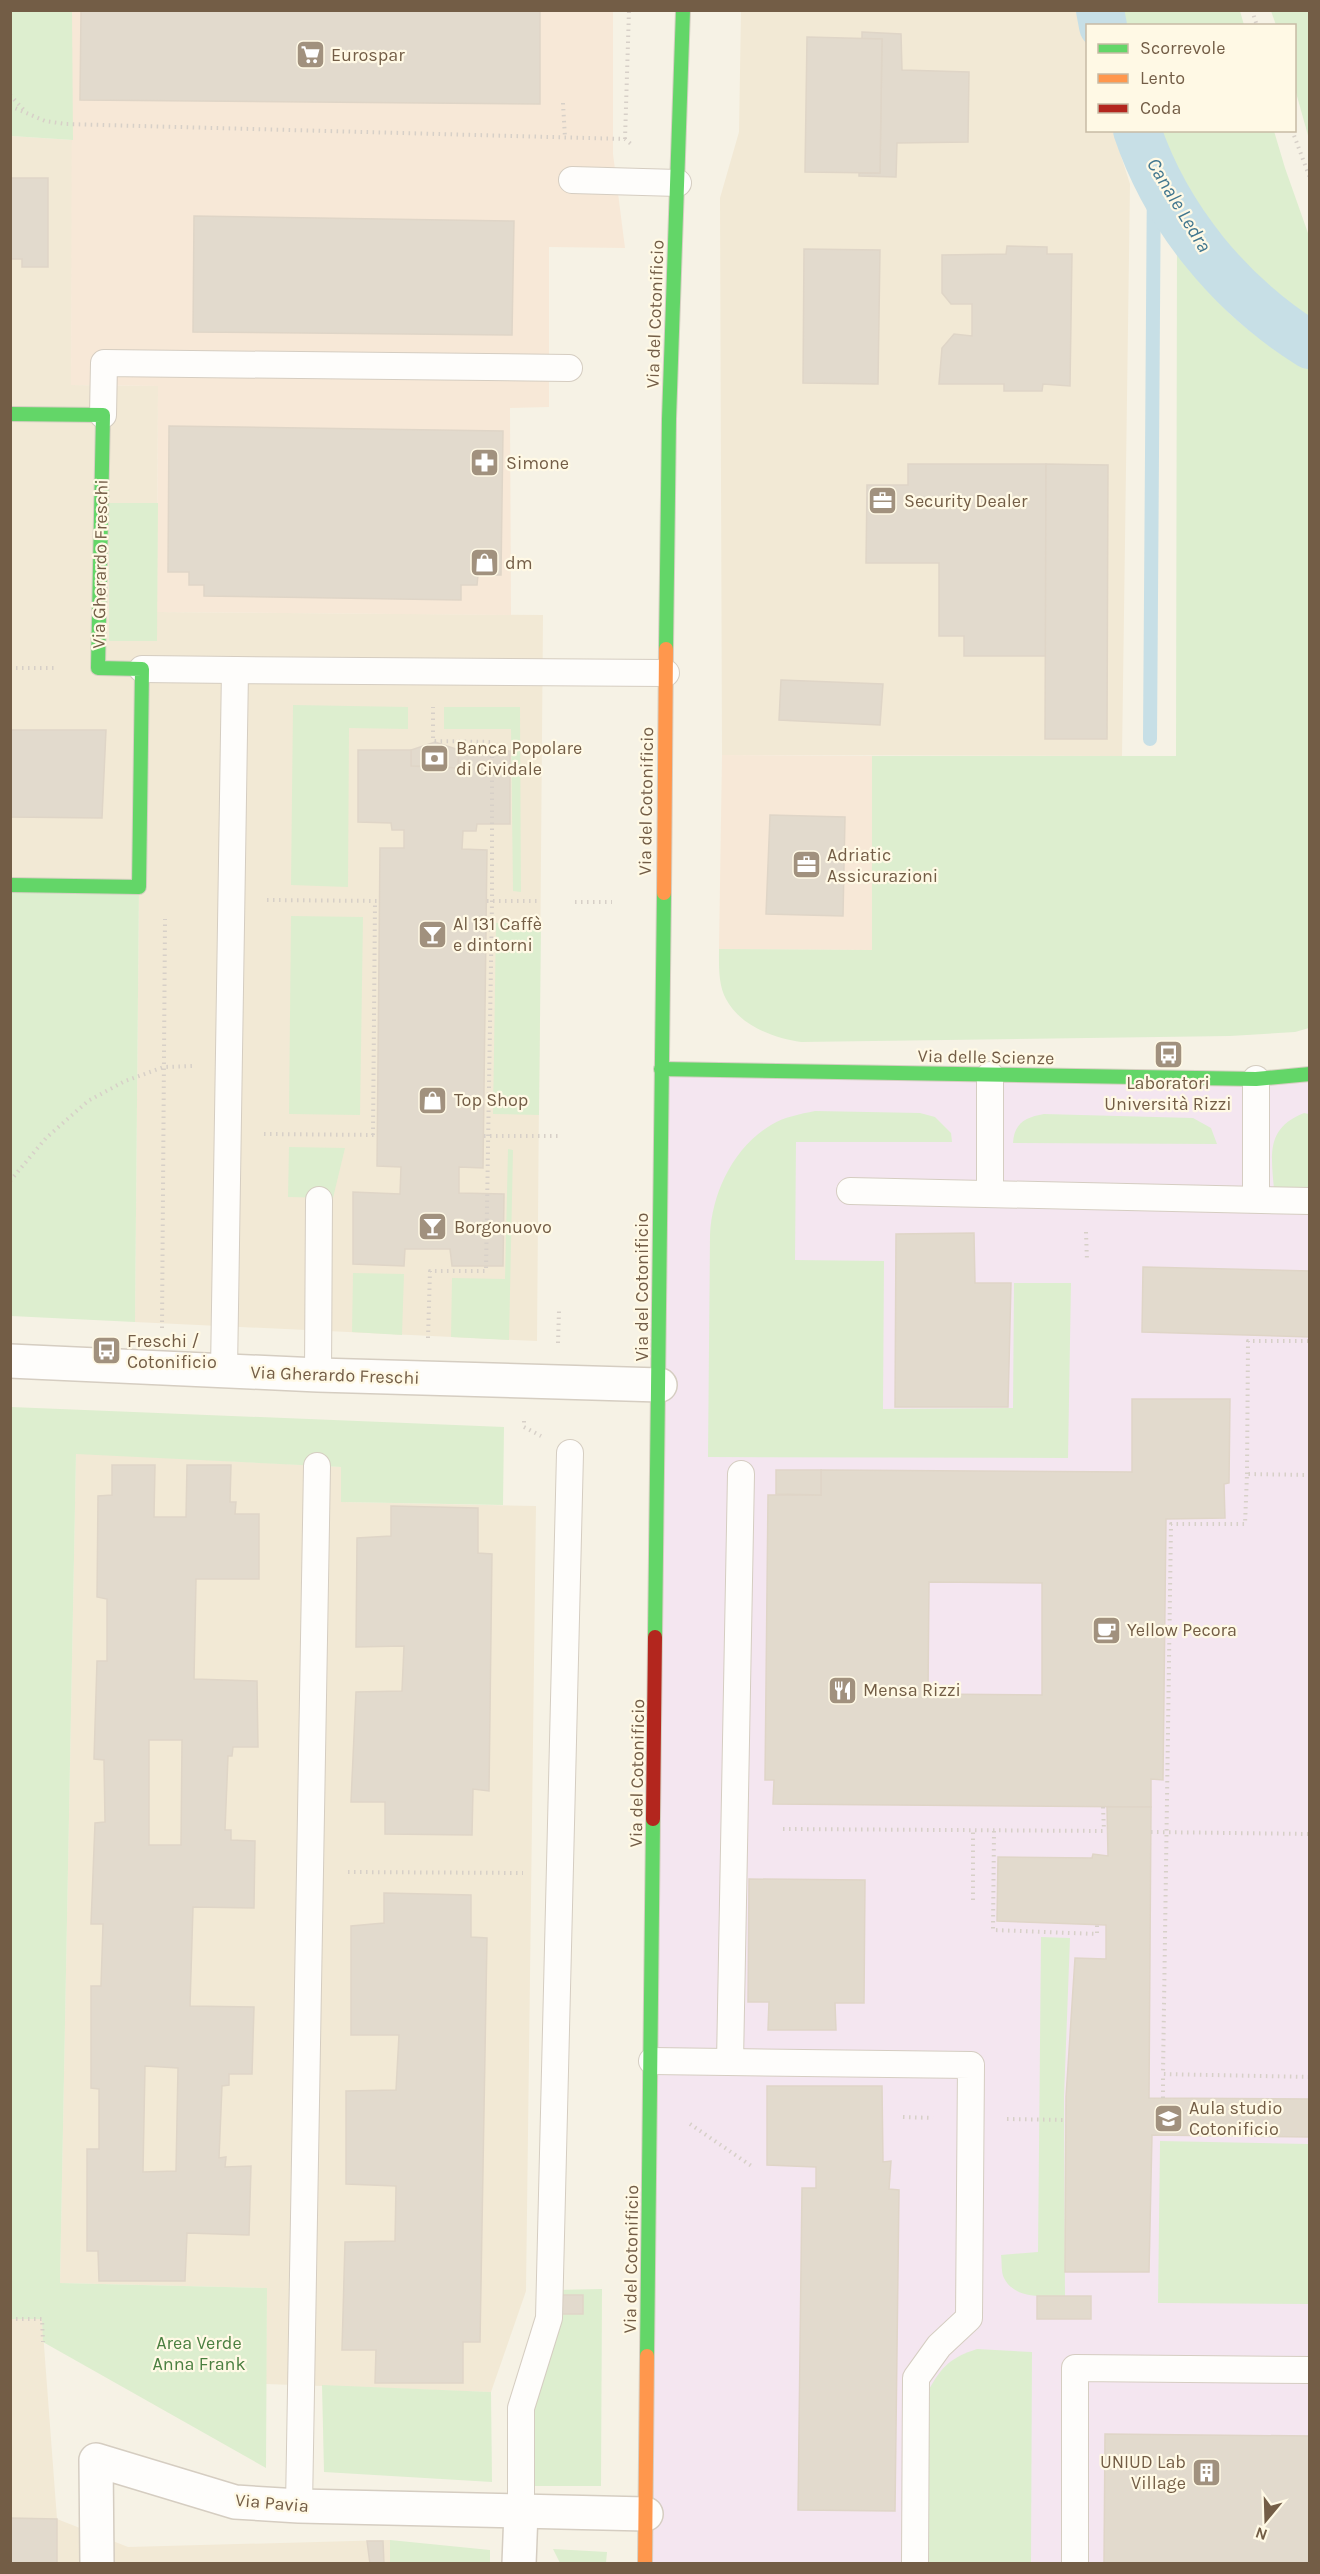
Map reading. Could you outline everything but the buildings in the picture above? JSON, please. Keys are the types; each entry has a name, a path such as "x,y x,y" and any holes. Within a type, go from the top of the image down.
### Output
{"main road":[{"name":"Via del Cotonificio","path":"645,2564 660,1385 661,1070 669,419 683,10"},
{"path":"10,414 103,415"},
{"name":"Via Gherardo Freschi","path":"103,415 98,669 142,669"},
{"path":"10,885 139,887 142,669"},
{"name":"Via delle Scienze","path":"661,1070 1256,1079 1310,1074"}],"street":[{"name":"Via Gherardo Freschi","path":"10,1360 318,1376 660,1385"},
{"name":"Via Pavia","path":"97,2564 96,2460 234,2502 299,2506 646,2514"},
{"path":"519,2564 521,2512"}],"lane":[{"path":"573,180 678,183"},
{"path":"103,415 104,363 569,368"},
{"path":"142,669 666,673"},
{"path":"224,1371 235,670"},
{"path":"990,1075 990,1194"},
{"path":"1256,1079 1256,1199"},
{"path":"850,1191 1310,1201"},
{"path":"318,1376 319,1200"},
{"path":"521,2512 520,2408 549,2318 570,1453"},
{"path":"299,2506 317,1466"},
{"path":"730,2062 741,1474"},
{"path":"652,2061 971,2065 969,2318 939,2346 916,2378 915,2564"},
{"path":"1075,2564 1075,2368 1310,2370"}],"path":[{"path":"10,106 45,121 66,124 625,139 630,10"},
{"path":"10,95 26,112"},
{"path":"1293,132 1310,178"},
{"path":"10,668 98,669"},
{"path":"428,1348 430,1271 486,1271 492,742 433,741 432,671"},
{"path":"228,1133 375,1135 378,901 231,900"},
{"path":"489,902 541,901"},
{"path":"575,902 612,902"},
{"path":"161,1368 165,915"},
{"path":"10,1180 46,1138 88,1101 125,1081 164,1067 228,1065"},
{"path":"486,1136 560,1136"},
{"path":"558,1343 559,1311"},
{"path":"1163,2098 1167,1640 1171,1524 1245,1524 1248,1341 1310,1341"},
{"path":"1247,1474 1310,1475"},
{"path":"783,1829 1106,1831 1103,1807"},
{"path":"973,1831 973,1900"},
{"path":"994,1831 993,1930 1097,1934 1097,1924"},
{"path":"1151,1832 1310,1834"},
{"path":"309,1872 560,1874"},
{"path":"1163,2074 1310,2077"},
{"path":"682,2118 753,2167"},
{"path":"10,2319 42,2319 43,2342"}],"shaded area":[{"path":"72,11 613,11 613,154 625,248 549,247 549,407 510,408 511,615 157,612 158,386 71,385"},
{"path":"741,11 1084,11 1087,24 1086,132 1113,132 1130,184 1122,756 722,755 720,198 739,132"},
{"path":"10,136 73,140 71,385 158,386 157,612 543,615 537,1341 135,1322 139,888 11,885"},
{"path":"722,755 872,756 872,950 719,949"},
{"path":"661,1069 1309,1074 1309,2563 645,2564"},
{"path":"76,1453 342,1467 342,1502 536,1506 526,2291 491,2392 266,2384 267,2288 60,2283"},
{"path":"11,2319 42,2319 57,2519 128,2547 390,2540 390,2563 11,2564"}],"green space":[{"path":"10,11 72,11 73,140 11,136"},
{"path":"1116,11 1240,11 1244,24 1120,24"},
{"path":"1271,11 1309,11 1309,139 1296,93 1296,24 1276,24"},
{"path":"1151,132 1274,132 1309,236 1309,331 1255,288 1224,257 1199,223"},
{"path":"1177,243 1192,268 1228,312 1257,336 1309,368 1309,1028 1295,1032 1230,1036 801,1042 769,1034 759,1029 740,1017 723,993 720,981 719,949 872,950 872,756 1176,756"},
{"path":"109,503 158,503 157,641 109,641"},
{"path":"293,705 408,707 408,729 349,728 348,887 291,885"},
{"path":"444,707 520,707 521,892 513,891 511,729 444,729"},
{"path":"10,885 139,887 135,1322 11,1316"},
{"path":"291,916 363,917 360,1115 289,1114"},
{"path":"496,923 541,924 539,1115 493,1114"},
{"path":"815,1111 920,1113 935,1117 951,1133 952,1142 796,1142 795,1260 884,1261 883,1409 1013,1408 1014,1283 1071,1283 1068,1458 708,1457 710,1235 715,1203 727,1173 746,1146 771,1125 792,1116"},
{"path":"1304,1113 1309,1114 1309,1190 1274,1189 1272,1154 1277,1134 1292,1119"},
{"path":"1044,1114 1193,1118 1211,1128 1217,1144 1013,1143 1016,1130 1022,1122"},
{"path":"289,1147 345,1148 333,1198 288,1197"},
{"path":"508,1149 513,1150 509,1340 451,1337 452,1278 505,1279"},
{"path":"353,1273 404,1274 402,1335 352,1332"},
{"name":"Area Verde Anna Frank","path":"11,1407 504,1427 503,1505 341,1502 341,1467 76,1454 60,2283 267,2288 266,2468 43,2342 42,2319 11,2319"},
{"path":"1041,1937 1070,1938 1064,2097 1065,2296 1023,2293 1009,2285 1002,2273 1001,2255 1038,2252"},
{"path":"1160,2141 1309,2144 1309,2304 1158,2303"},
{"path":"602,2289 601,2486 530,2486 529,2409 554,2290"},
{"path":"977,2349 1032,2352 1031,2563 927,2564 928,2391 948,2364"},
{"path":"322,2385 491,2392 492,2482 324,2472"},
{"path":"390,2540 490,2550 490,2563 390,2563"},
{"path":"553,2549 607,2552 606,2563 560,2563"}],"waterway":[{"name":"Canale Ledra","path":"1100,10 1103,24"},
{"name":"Canale Ledra","path":"1138,132 1166,194 1184,224 1205,252 1228,279 1254,303 1310,345"},
{"path":"1150,739 1154,169"}],"traffic: fast":[{"path":"666,649 669,419 683,10"},
{"path":"10,414 103,415 98,668 142,669 139,887 10,885"},
{"path":"655,1637 664,893"},
{"path":"661,1069 1256,1079 1310,1074"},
{"path":"647,2356 653,1819"}],"traffic: slow":[{"path":"664,893 666,649"},
{"path":"645,2564 647,2356"}],"traffic: jam":[{"path":"653,1819 655,1637"}],"place":[{"name":"Eurospar","path":"310,55"},
{"name":"Simone","path":"485,463"},
{"name":"Security Dealer","path":"883,501"},
{"name":"dm","path":"484,563"},
{"name":"Banca Popolare di Cividale","path":"435,758"},
{"name":"Adriatic Assicurazioni","path":"806,865"},
{"name":"Al 131 Caffè e dintorni","path":"432,934"},
{"name":"Laboratori Università Rizzi","path":"1168,1054"},
{"name":"Top Shop","path":"433,1100"},
{"name":"Borgonuovo","path":"433,1227"},
{"name":"Freschi / Cotonificio","path":"106,1351"},
{"name":"Yellow Pecora","path":"1106,1630"},
{"name":"Mensa Rizzi","path":"842,1690"},
{"name":"Aula studio Cotonificio","path":"1168,2118"},
{"name":"UNIUD Lab Village","path":"1207,2472"}]}
